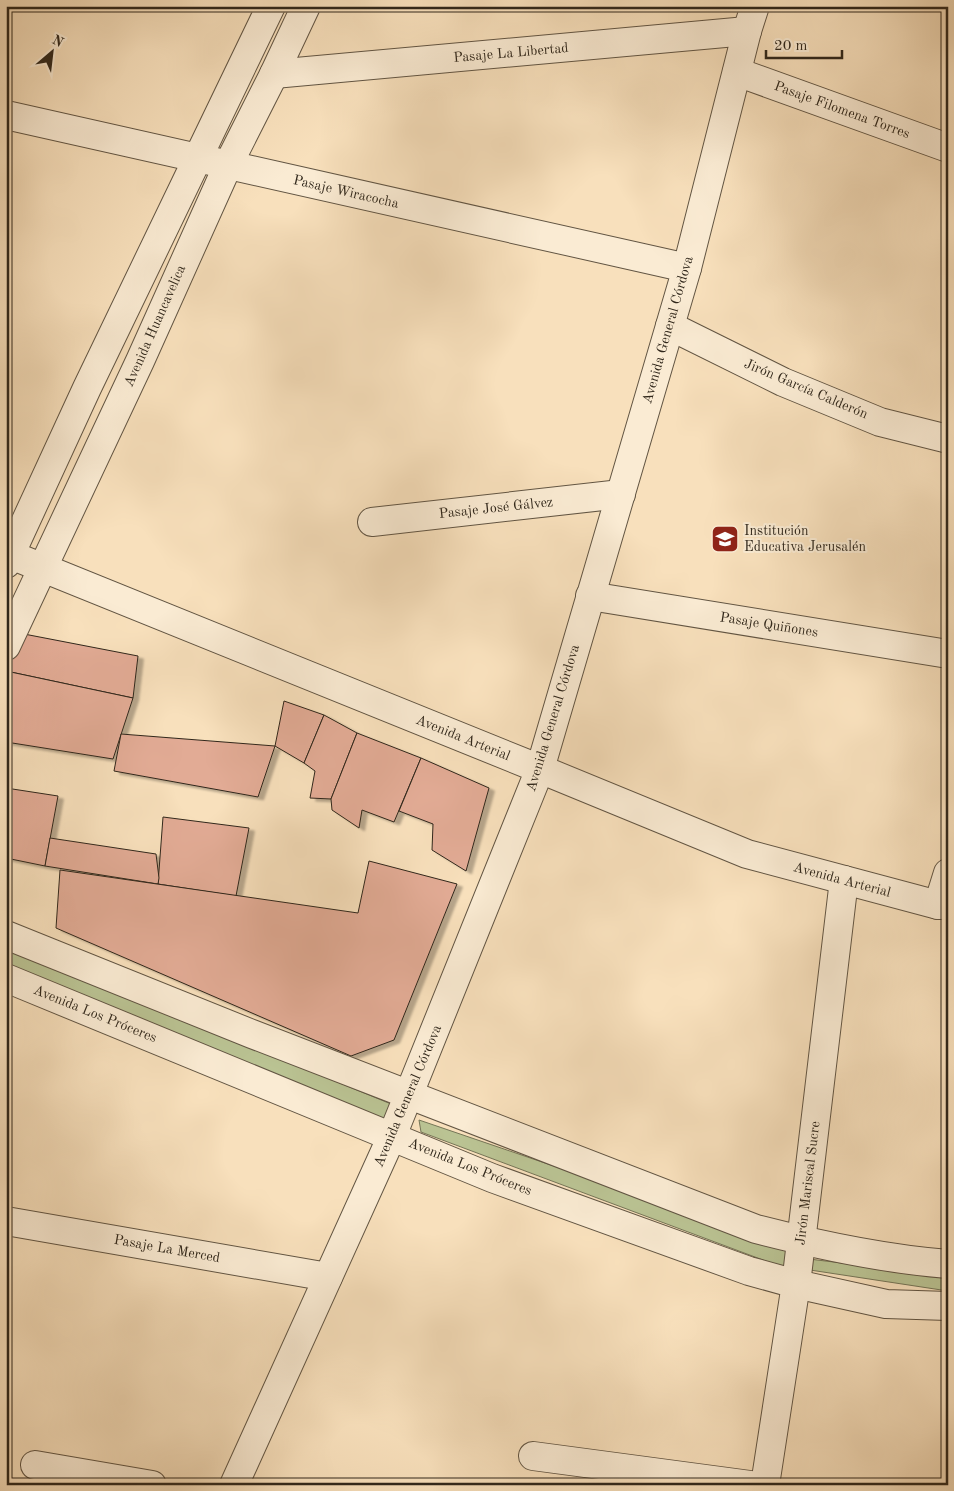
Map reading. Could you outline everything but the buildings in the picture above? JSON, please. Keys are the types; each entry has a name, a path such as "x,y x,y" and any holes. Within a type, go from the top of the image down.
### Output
{"street":[{"path":"8,557 87,388 271,6"},
{"name":"Avenida Huancavelica","path":"6,646 140,361 228,165 306,6"},
{"name":"Pasaje La Libertad","path":"274,74 751,18"},
{"name":"Avenida General Córdova","path":"234,1485 392,1136 540,769 687,268 751,18"},
{"name":"Pasaje Filomena Torres","path":"737,72 948,148"},
{"name":"Pasaje Wiracocha","path":"6,115 687,268"},
{"name":"Jirón García Calderón","path":"670,326 792,386 880,422 948,439"},
{"name":"Pasaje José Gálvez","path":"372,522 620,494"},
{"name":"Avenida Arterial","path":"8,557 43,567 747,854 943,904"},
{"name":"Pasaje Quiñones","path":"590,596 948,654"},
{"path":"943,904 948,873"},
{"name":"Jirón Mariscal Sucre","path":"765,1485 796,1284 844,880"},
{"path":"6,936 409,1096 756,1229 801,1241 911,1262 948,1264"},
{"name":"Avenida Los Próceres","path":"6,978 492,1178 749,1271 796,1284 886,1304 948,1306"},
{"name":"Pasaje La Merced","path":"6,1221 328,1277"},
{"path":"533,1456 750,1485"},
{"path":"35,1465 152,1485"}],"green space":[{"path":"6,946 391,1104 384,1124 6,968"},
{"path":"419,1120 791,1247 787,1269 421,1132"},
{"path":"809,1259 948,1276 948,1291 810,1270"}],"place":[{"name":"Institución Educativa Jerusalén","path":"725,539"}]}
